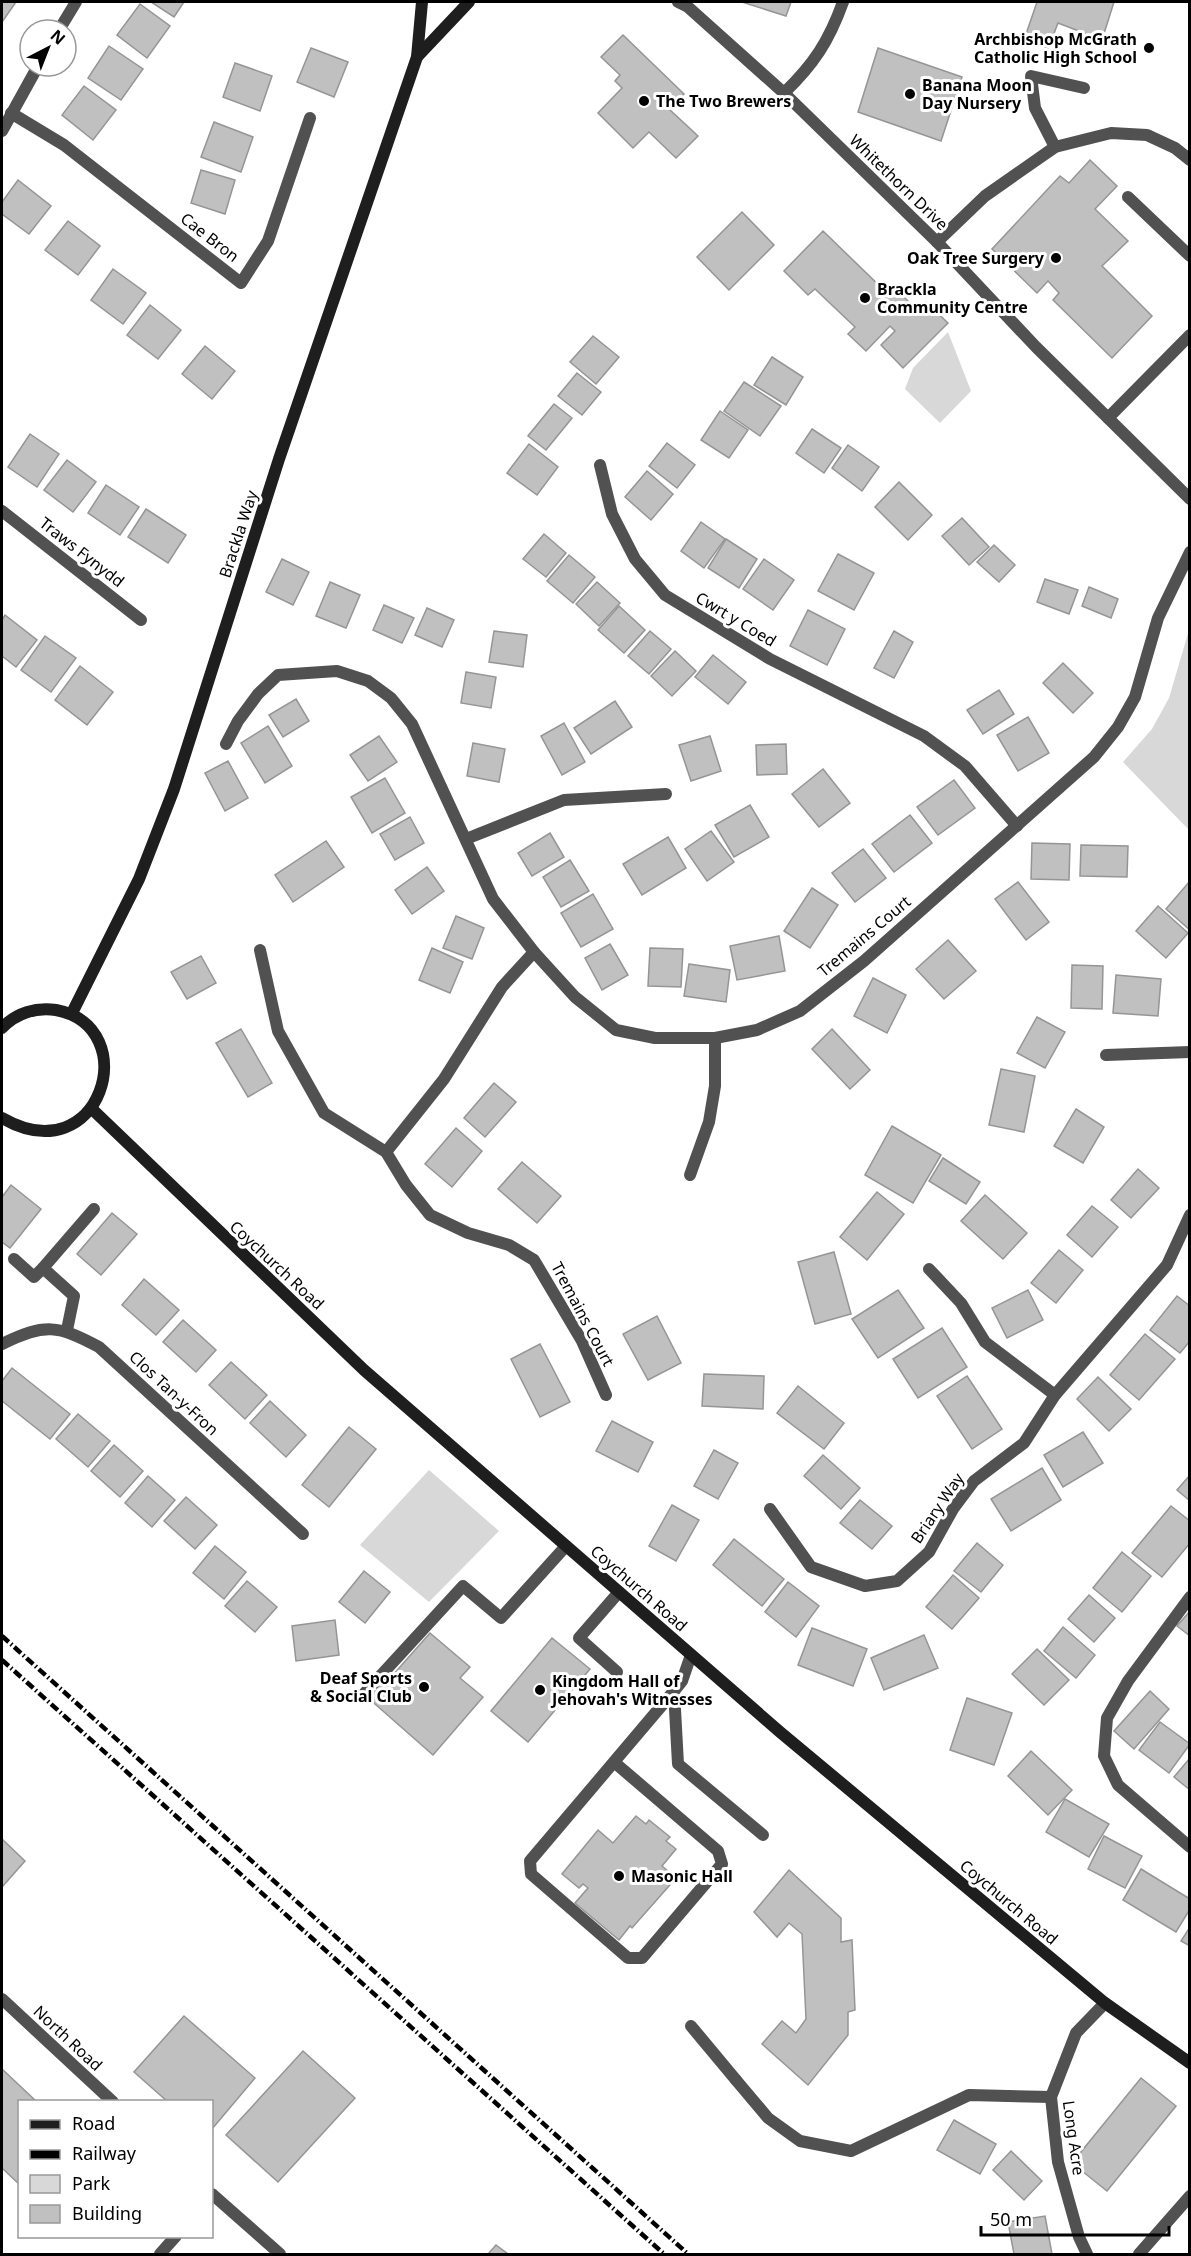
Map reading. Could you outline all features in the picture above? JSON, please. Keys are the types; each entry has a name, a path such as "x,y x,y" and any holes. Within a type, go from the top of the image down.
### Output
{"main road":[{"name":"Brackla Way","path":"72,1013 139,879 174,789 279,459 417,57 422,2"},
{"name":"Brackla Way","path":"417,57 470,2"},
{"path":"2,1028 25,1012 45,1008 72,1013 94,1033 103,1057 102,1083 92,1108 77,1121 48,1133 24,1129 2,1119"},
{"name":"Coychurch Road","path":"92,1108 364,1370 691,1655 1105,2003 1190,2063"}],"street":[{"path":"66,18 76,2"},
{"name":"Whitethorn Drive","path":"678,2 688,7 784,93 937,242 1107,418 1190,499"},
{"path":"784,93 812,64 831,34 843,2"},
{"path":"1055,147 1035,108 1031,76 1084,88"},
{"path":"2,131 32,78"},
{"name":"Cae Bron","path":"11,113 64,145 241,282 268,241 310,118"},
{"path":"937,242 985,196 1055,147 1111,133 1148,135 1175,148 1190,160"},
{"path":"1128,197 1190,256"},
{"path":"1107,418 1190,335"},
{"name":"Cwrt y Coed","path":"600,465 612,514 635,559 665,595 770,659 924,736 964,766 1017,826"},
{"name":"Traws Fynydd","path":"2,511 141,620"},
{"name":"Tremains Court","path":"226,744 238,721 258,694 278,675 337,670 368,681 391,698 412,724 493,899 534,952 575,997 616,1030 655,1038 715,1038 757,1030 800,1011 864,961 1094,758 1118,727 1135,697 1158,618 1190,552"},
{"path":"466,839 564,800 666,794"},
{"name":"Tremains Court","path":"260,950 278,1030 324,1113 386,1152 406,1185 430,1215 468,1233 509,1245 534,1260 582,1341 606,1395"},
{"path":"386,1152 444,1078 502,987 534,952"},
{"path":"690,1174 709,1122 715,1086 715,1038"},
{"path":"1106,1055 1190,1053"},
{"path":"14,1259 34,1277 94,1209"},
{"name":"Briary Way","path":"770,1509 811,1567 865,1586 897,1581 929,1552 953,1509 974,1481 1024,1443 1055,1395 1167,1265 1190,1215"},
{"path":"43,1268 74,1296 67,1330"},
{"path":"929,1269 961,1303 985,1342 1055,1395"},
{"name":"Clos Tan-y-Fron","path":"2,1344 23,1333 46,1329 67,1330 99,1347 303,1534"},
{"path":"361,1697 463,1586 501,1618 566,1546"},
{"path":"617,1672 579,1638 619,1592"},
{"path":"1190,1598 1128,1681 1107,1718 1104,1756 1118,1785 1190,1847"},
{"path":"614,1762 718,1851 722,1864 642,1958 628,1958 531,1874 530,1861 682,1681 691,1655"},
{"path":"674,1691 678,1764 763,1835"},
{"name":"North Road","path":"2,1999 110,2100"},
{"name":"Long Acre","path":"1087,2254 1078,2237 1058,2162 1050,2097 1076,2033 1105,2003"},
{"path":"691,2026 768,2118 800,2140 850,2151 969,2095 1050,2097"},
{"path":"213,2196 280,2254"},
{"path":"1139,2254 1190,2196"},
{"path":"160,2254 174,2238"}],"green space":[{"path":"948,332 971,391 940,423 905,389 913,368"},
{"path":"1189,630 1190,830 1123,762 1152,729 1169,698"},
{"path":"429,1470 499,1531 429,1602 360,1545"}],"building":[{"path":"2,2 16,2 2,22"},
{"path":"151,2 184,2 174,17"},
{"path":"742,2 791,2 786,16"},
{"path":"1037,2 1114,2 1102,40 1058,23 1048,49 1024,40"},
{"path":"140,4 170,26 147,58 117,35"},
{"path":"623,35 684,94 669,109 698,136 676,158 649,132 633,148 598,113 622,88 615,81 620,75 601,57"},
{"path":"109,46 143,69 121,100 88,78"},
{"path":"311,48 348,62 334,97 297,82"},
{"name":"Banana Moon Day Nursery","path":"878,48 962,77 941,141 858,112"},
{"path":"235,63 272,76 260,111 223,97"},
{"path":"84,86 116,110 93,140 62,115"},
{"path":"214,122 253,137 241,172 201,157"},
{"name":"Oak Tree Surgery","path":"1090,160 1117,186 1095,209 1128,241 1102,266 1152,316 1112,358 1053,300 1059,293 1048,281 1037,293 992,249 1060,176 1069,183"},
{"path":"201,170 235,180 225,214 191,203"},
{"path":"18,180 51,206 29,234 2,214 2,202"},
{"path":"742,212 774,245 729,290 697,257"},
{"path":"68,221 100,246 78,275 45,250"},
{"name":"Brackla Community Centre","path":"823,231 889,295 896,289 917,310 926,302 948,323 903,368 881,345 895,331 890,326 866,351 848,334 855,327 815,289 808,295 784,271"},
{"path":"113,269 146,293 123,324 91,300"},
{"path":"150,305 181,330 158,359 127,335"},
{"path":"593,336 619,357 596,384 570,362"},
{"path":"205,346 235,371 212,399 182,374"},
{"path":"772,357 803,377 786,405 754,385"},
{"path":"577,373 601,392 582,415 558,396"},
{"path":"744,382 781,406 760,436 724,411"},
{"path":"554,404 572,418 546,450 528,436"},
{"path":"720,411 748,430 729,458 701,440"},
{"path":"812,429 841,448 824,473 796,453"},
{"path":"30,434 59,454 37,487 8,467"},
{"path":"667,443 695,465 677,488 649,466"},
{"path":"529,444 558,467 537,495 507,473"},
{"path":"848,445 879,467 862,491 832,468"},
{"path":"67,460 96,482 73,512 44,490"},
{"path":"647,471 673,494 651,520 625,497"},
{"path":"899,482 932,515 908,540 875,507"},
{"path":"106,485 139,507 120,535 88,513"},
{"path":"146,509 186,535 168,563 128,537"},
{"path":"962,518 989,547 969,565 942,536"},
{"path":"701,522 725,539 704,568 681,551"},
{"path":"544,534 566,553 546,577 523,559"},
{"path":"726,539 757,559 739,588 708,568"},
{"path":"994,545 1015,565 999,582 977,562"},
{"path":"838,554 874,573 854,610 818,591"},
{"path":"569,555 595,577 573,603 547,581"},
{"path":"282,559 309,572 293,605 266,592"},
{"path":"764,559 794,580 773,610 743,589"},
{"path":"1045,579 1078,590 1069,614 1037,602"},
{"path":"330,582 360,595 346,628 316,616"},
{"path":"597,582 620,603 599,626 576,604"},
{"path":"1089,587 1118,599 1111,618 1082,606"},
{"path":"384,605 414,618 402,643 373,630"},
{"path":"619,606 645,630 624,653 598,630"},
{"path":"427,608 454,620 442,647 415,635"},
{"path":"808,610 845,629 827,665 790,646"},
{"path":"5,615 37,640 16,667 2,656 2,620"},
{"path":"494,631 527,635 523,667 489,662"},
{"path":"650,631 671,649 649,674 628,656"},
{"path":"894,631 913,642 894,678 874,668"},
{"path":"45,636 76,658 51,692 21,670"},
{"path":"675,651 696,671 672,696 651,676"},
{"path":"713,655 746,682 728,704 695,677"},
{"path":"1063,663 1093,693 1073,713 1043,683"},
{"path":"80,666 113,692 87,725 55,700"},
{"path":"466,672 496,677 491,708 461,703"},
{"path":"999,690 1014,714 983,734 967,710"},
{"path":"296,699 309,721 283,737 269,715"},
{"path":"615,701 632,727 591,754 574,728"},
{"path":"1028,717 1049,753 1018,771 997,735"},
{"path":"564,723 585,762 562,775 541,736"},
{"path":"268,726 292,766 265,783 241,743"},
{"path":"379,736 397,762 368,781 350,755"},
{"path":"710,736 721,771 691,781 679,745"},
{"path":"473,743 505,749 499,782 467,776"},
{"path":"786,744 787,774 757,775 756,745"},
{"path":"228,761 248,798 225,811 205,773"},
{"path":"823,769 850,803 819,827 792,794"},
{"path":"385,778 405,813 372,833 351,797"},
{"path":"954,780 975,808 938,835 917,807"},
{"path":"750,805 769,837 734,857 715,825"},
{"path":"910,815 932,843 894,872 872,844"},
{"path":"410,817 424,843 395,860 380,834"},
{"path":"711,831 734,862 707,881 685,849"},
{"path":"550,833 564,857 532,876 518,853"},
{"path":"668,837 686,868 642,895 623,864"},
{"path":"326,841 344,867 293,902 275,875"},
{"path":"1032,843 1070,844 1069,880 1031,879"},
{"path":"1081,845 1128,846 1127,877 1080,876"},
{"path":"863,849 886,878 855,902 832,873"},
{"path":"570,860 589,891 561,907 543,877"},
{"path":"427,867 444,891 412,914 395,890"},
{"path":"1190,881 1190,930 1166,909"},
{"path":"1018,882 1049,922 1026,940 995,899"},
{"path":"812,888 838,905 810,948 784,931"},
{"path":"593,894 613,929 581,947 561,913"},
{"path":"1158,906 1188,933 1166,958 1136,931"},
{"path":"456,916 484,928 472,959 443,948"},
{"path":"779,936 785,971 737,980 730,946"},
{"path":"948,940 976,971 944,999 916,969"},
{"path":"610,944 628,975 602,990 585,958"},
{"path":"432,948 463,962 450,993 419,980"},
{"path":"650,948 683,949 681,987 648,986"},
{"path":"201,956 216,983 187,999 171,972"},
{"path":"689,964 730,970 726,1002 684,996"},
{"path":"1072,965 1103,966 1102,1009 1071,1008"},
{"path":"1116,975 1161,979 1158,1016 1113,1013"},
{"path":"873,978 906,995 887,1033 854,1016"},
{"path":"1037,1017 1065,1032 1045,1068 1017,1053"},
{"path":"241,1029 272,1083 248,1097 216,1043"},
{"path":"832,1029 870,1070 850,1089 812,1049"},
{"path":"1001,1069 1035,1076 1024,1132 989,1125"},
{"path":"494,1083 516,1102 485,1137 464,1118"},
{"path":"1076,1109 1104,1127 1083,1163 1054,1146"},
{"path":"892,1126 941,1155 913,1203 865,1175"},
{"path":"456,1128 482,1151 452,1187 425,1164"},
{"path":"943,1158 980,1182 966,1204 929,1181"},
{"path":"522,1162 561,1196 537,1223 498,1189"},
{"path":"1138,1169 1159,1188 1131,1218 1111,1200"},
{"path":"11,1185 41,1209 10,1248 2,1242 2,1197"},
{"path":"877,1192 904,1214 867,1260 840,1237"},
{"path":"985,1195 1027,1233 1003,1259 961,1221"},
{"path":"1092,1206 1118,1227 1092,1257 1067,1235"},
{"path":"112,1213 137,1234 101,1275 77,1254"},
{"path":"1059,1250 1083,1270 1056,1303 1031,1283"},
{"path":"834,1252 851,1314 815,1324 798,1262"},
{"path":"144,1279 179,1310 156,1335 122,1305"},
{"path":"898,1290 924,1328 878,1358 852,1319"},
{"path":"1028,1290 1043,1320 1007,1338 992,1308"},
{"path":"1177,1296 1190,1306 1190,1341 1180,1353 1150,1330"},
{"path":"657,1316 681,1363 648,1380 623,1334"},
{"path":"183,1320 216,1350 196,1372 163,1342"},
{"path":"942,1328 967,1367 918,1398 893,1359"},
{"path":"1145,1334 1175,1359 1139,1400 1110,1375"},
{"path":"540,1344 570,1402 540,1417 511,1359"},
{"path":"231,1362 267,1395 245,1419 209,1385"},
{"path":"12,1368 70,1414 50,1439 2,1401 2,1381"},
{"path":"704,1374 764,1376 763,1409 702,1406"},
{"path":"967,1376 1002,1429 972,1449 937,1396"},
{"path":"1098,1377 1131,1409 1109,1431 1077,1399"},
{"path":"798,1386 844,1423 824,1449 777,1413"},
{"path":"270,1401 306,1435 286,1457 250,1423"},
{"path":"78,1414 110,1441 88,1467 56,1439"},
{"path":"612,1421 653,1442 638,1472 596,1451"},
{"path":"349,1427 376,1449 329,1507 302,1485"},
{"path":"1083,1432 1103,1463 1063,1487 1044,1455"},
{"path":"114,1445 143,1471 120,1497 91,1471"},
{"path":"714,1450 738,1463 718,1499 694,1486"},
{"path":"823,1455 860,1488 841,1509 804,1476"},
{"path":"1042,1468 1061,1500 1011,1531 991,1499"},
{"path":"1190,1475 1190,1501 1177,1490"},
{"path":"148,1476 175,1500 152,1527 125,1503"},
{"path":"186,1497 217,1525 195,1549 164,1521"},
{"path":"860,1500 892,1526 872,1549 840,1523"},
{"path":"672,1505 699,1520 676,1561 649,1546"},
{"path":"1171,1506 1190,1521 1190,1543 1162,1577 1132,1553"},
{"path":"734,1539 784,1579 762,1606 713,1565"},
{"path":"977,1543 1003,1565 981,1592 954,1571"},
{"path":"215,1546 246,1572 224,1599 193,1573"},
{"path":"1122,1552 1151,1576 1122,1612 1093,1588"},
{"path":"364,1571 390,1592 365,1623 339,1602"},
{"path":"953,1575 979,1598 952,1629 926,1607"},
{"path":"247,1581 277,1607 255,1632 225,1606"},
{"path":"788,1582 819,1606 796,1637 765,1612"},
{"path":"1089,1595 1115,1618 1094,1642 1068,1619"},
{"path":"1190,1611 1190,1636 1177,1626"},
{"path":"335,1620 339,1655 296,1661 292,1626"},
{"path":"1063,1627 1095,1655 1076,1678 1044,1651"},
{"path":"812,1628 867,1649 853,1686 798,1665"},
{"name":"Deaf Sports & Social Club","path":"430,1633 470,1667 460,1678 483,1697 433,1755 367,1697 389,1673 392,1676"},
{"path":"924,1635 938,1668 884,1690 871,1658"},
{"name":"Kingdom Hall of Jehovah's Witnesses","path":"552,1638 590,1669 528,1742 491,1711"},
{"path":"1037,1649 1069,1680 1044,1705 1012,1674"},
{"path":"1150,1691 1169,1709 1134,1749 1114,1731"},
{"path":"967,1698 1012,1713 994,1765 950,1750"},
{"path":"1160,1722 1190,1744 1169,1773 1139,1750"},
{"path":"1031,1751 1072,1790 1048,1815 1008,1776"},
{"path":"1190,1758 1190,1790 1174,1777"},
{"path":"1065,1799 1109,1824 1089,1857 1046,1832"},
{"name":"Masonic Hall","path":"636,1816 646,1824 649,1820 670,1837 666,1841 676,1849 662,1866 676,1878 619,1940 575,1903 588,1888 583,1884 579,1888 562,1874 598,1830 613,1843"},
{"path":"1104,1836 1142,1856 1125,1888 1088,1869"},
{"path":"2,1839 25,1861 2,1887"},
{"path":"1141,1869 1190,1899 1190,1909 1176,1932 1123,1900"},
{"path":"789,1870 841,1918 841,1942 852,1940 855,2010 848,2012 848,2035 808,2085 762,2044 782,2021 796,2033 806,2019 802,1934 789,1923 777,1937 754,1912"},
{"path":"1190,1927 1190,1946 1181,1941"},
{"path":"184,2016 255,2078 213,2128 213,2100 166,2100 134,2072"},
{"path":"303,2051 355,2098 278,2182 226,2135"},
{"path":"2,2069 35,2100 18,2100 18,2183 2,2168"},
{"path":"1141,2078 1176,2106 1107,2191 1072,2163"},
{"path":"954,2120 996,2144 980,2174 937,2150"},
{"path":"1011,2151 1042,2181 1024,2200 993,2170"},
{"path":"1045,2216 1052,2254 1014,2254 1008,2222"},
{"path":"496,2245 508,2254 488,2254"}],"railway":[{"path":"2,1636 688,2254"},
{"path":"2,1660 664,2254"}],"place":[{"name":"Archbishop McGrath Catholic High School","path":"1149,48"},
{"name":"Banana Moon Day Nursery","path":"910,94"},
{"name":"The Two Brewers","path":"644,101"},
{"name":"Oak Tree Surgery","path":"1056,258"},
{"name":"Brackla Community Centre","path":"865,298"},
{"name":"Deaf Sports & Social Club","path":"424,1687"},
{"name":"Kingdom Hall of Jehovah's Witnesses","path":"540,1690"},
{"name":"Masonic Hall","path":"619,1876"}]}
